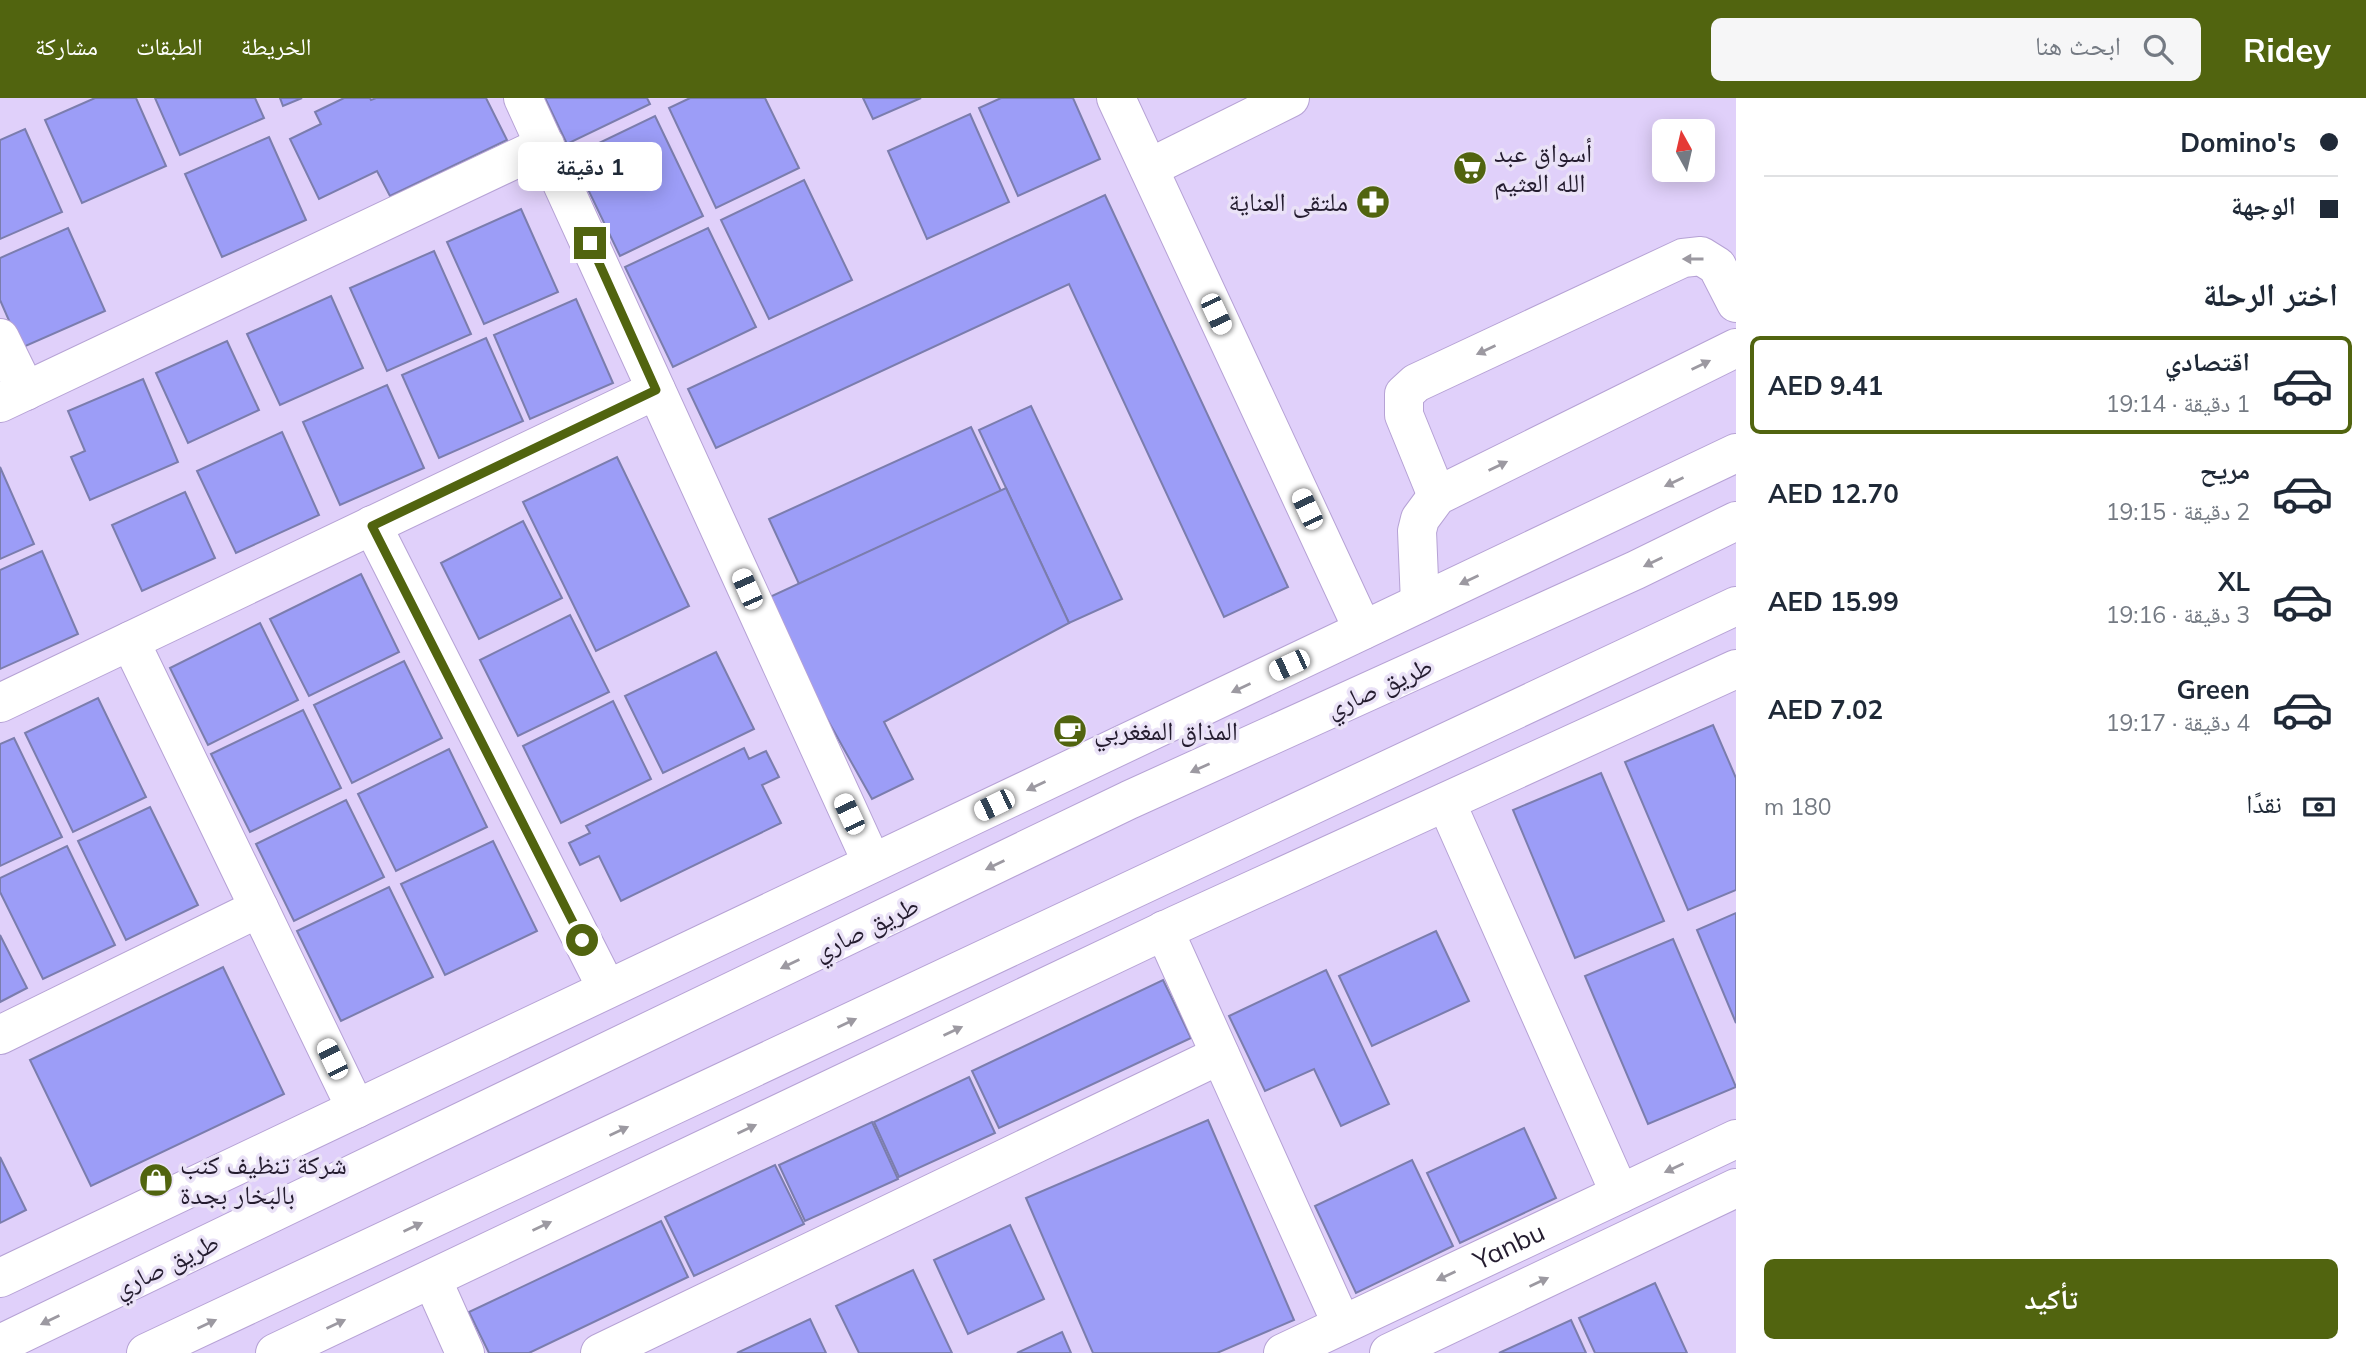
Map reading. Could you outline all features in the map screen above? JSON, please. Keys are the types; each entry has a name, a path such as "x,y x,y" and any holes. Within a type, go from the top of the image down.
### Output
{"main road":[{"path":"523,98 872,863"},
{"path":"1116,98 1363,630"},
{"path":"1149,168 1290,98"},
{"path":"0,338 13,397 545,145"},
{"path":"1437,496 1404,415 1404,394 1416,383 1683,258 1701,256 1717,266 1736,303"},
{"path":"1420,603 1417,531 1420,519 1437,496 1736,348"},
{"path":"0,703 656,390"},
{"path":"0,1278 1736,453"},
{"name":"طريق صاري","path":"0,1344 1129,800 1636,570 1736,521"},
{"path":"372,526 607,989"},
{"path":"146,1353 1736,606"},
{"path":"130,641 356,1109"},
{"path":"275,1353 1164,930 1736,669"},
{"path":"1446,802 1620,1194"},
{"path":"0,1035 259,908"},
{"path":"1164,930 1342,1325"},
{"path":"600,1353 1220,1055"},
{"name":"Yanbu","path":"1283,1353 1736,1139"},
{"name":"Yanbu","path":"1388,1353 1736,1188"},
{"path":"432,1279 466,1353"}],"building":[{"path":"95,98 136,98 166,166 82,203 45,120"},
{"path":"155,98 255,98 264,118 180,155"},
{"path":"280,98 302,98 283,106"},
{"path":"344,98 486,98 507,140 390,196 377,171 319,199 290,139 321,124 315,112"},
{"path":"545,98 647,98 650,104 567,144"},
{"path":"690,98 765,98 799,168 716,208 669,108"},
{"path":"863,98 921,98 873,119"},
{"path":"1001,98 1073,98 1100,159 1018,196 979,108"},
{"path":"970,114 1009,202 927,239 888,151"},
{"path":"655,116 703,216 620,256 572,156"},
{"path":"25,129 62,212 0,239 0,140"},
{"path":"269,137 306,220 222,257 185,174"},
{"path":"804,180 852,280 769,319 721,220"},
{"path":"1105,195 1288,587 1224,617 1069,284 716,448 688,389"},
{"path":"521,209 558,292 484,324 447,242"},
{"path":"68,228 105,311 21,348 0,300 0,258"},
{"path":"708,228 756,327 673,367 625,267"},
{"path":"434,251 471,334 387,371 350,288"},
{"path":"331,296 363,368 280,405 247,334"},
{"path":"576,299 613,383 530,419 494,335"},
{"path":"486,338 523,421 439,458 402,375"},
{"path":"227,341 259,410 188,443 156,373"},
{"path":"143,379 178,462 90,500 71,457 85,451 68,411"},
{"path":"387,385 424,468 340,505 303,422"},
{"path":"1031,406 1122,599 1069,623 979,430"},
{"path":"971,427 1001,491 799,584 769,519"},
{"path":"282,432 319,515 236,553 197,471"},
{"path":"617,457 689,606 596,651 523,502"},
{"path":"0,467 34,544 0,559"},
{"path":"1006,488 1069,623 884,722 913,779 872,799 761,601"},
{"path":"185,492 215,558 142,591 112,525"},
{"path":"523,521 562,598 479,639 441,563"},
{"path":"42,551 78,634 0,669 0,570"},
{"path":"361,574 399,652 309,696 270,619"},
{"path":"570,615 609,692 518,736 480,660"},
{"path":"260,623 298,700 208,745 170,668"},
{"path":"716,652 754,729 663,773 625,696"},
{"path":"404,661 442,738 352,783 314,705"},
{"path":"98,698 146,797 73,832 25,733"},
{"path":"613,701 651,779 561,823 523,746"},
{"path":"303,710 341,788 250,832 211,754"},
{"path":"1713,725 1736,778 1736,890 1688,910 1625,762"},
{"path":"14,738 62,837 0,866 0,744"},
{"path":"744,748 749,759 766,751 779,777 762,785 781,823 621,901 599,856 580,865 569,843 590,833 586,826"},
{"path":"449,749 487,827 396,871 358,794"},
{"path":"1601,773 1664,921 1575,958 1513,810"},
{"path":"346,800 384,877 294,921 256,844"},
{"path":"150,807 198,905 126,940 78,841"},
{"path":"493,841 537,931 445,975 401,884"},
{"path":"67,846 115,945 43,979 0,892 0,878"},
{"path":"389,887 433,977 341,1021 297,931"},
{"path":"1736,913 1736,1023 1697,930"},
{"path":"1436,931 1469,1001 1372,1046 1339,976"},
{"path":"0,935 27,988 0,1002"},
{"path":"1673,939 1736,1087 1648,1124 1585,976"},
{"path":"223,967 284,1094 91,1186 30,1060"},
{"path":"1326,970 1389,1104 1341,1126 1314,1069 1265,1091 1229,1016"},
{"path":"1163,980 1191,1038 999,1128 972,1071"},
{"path":"969,1077 995,1133 899,1177 874,1122"},
{"path":"1208,1120 1294,1320 1217,1353 1093,1353 1026,1198"},
{"path":"872,1122 898,1179 805,1221 779,1165"},
{"path":"1524,1128 1556,1198 1460,1243 1427,1173"},
{"path":"0,1157 26,1210 0,1223"},
{"path":"1412,1160 1453,1246 1356,1293 1315,1206"},
{"path":"775,1165 804,1224 694,1276 665,1217"},
{"path":"661,1221 688,1277 529,1353 489,1353 469,1312"},
{"path":"1010,1225 1044,1299 968,1334 934,1260"},
{"path":"913,1270 952,1353 859,1353 836,1306"},
{"path":"1655,1283 1687,1353 1595,1353 1579,1318"},
{"path":"810,1319 826,1353 737,1353"},
{"path":"1571,1320 1586,1353 1499,1353"},
{"path":"1062,1332 1071,1353 1017,1353"}],"place":[{"name":"أسواق عبد الله العثيم","path":"1470,168"},
{"name":"ملتقى العناية","path":"1373,202"},
{"name":"المذاق المغغربي","path":"1070,731"},
{"name":"شركة تنظيف كنب بالبخار بجدة","path":"156,1180"}],"route":[{"path":"582,940 372,526 656,390 590,243"}]}
